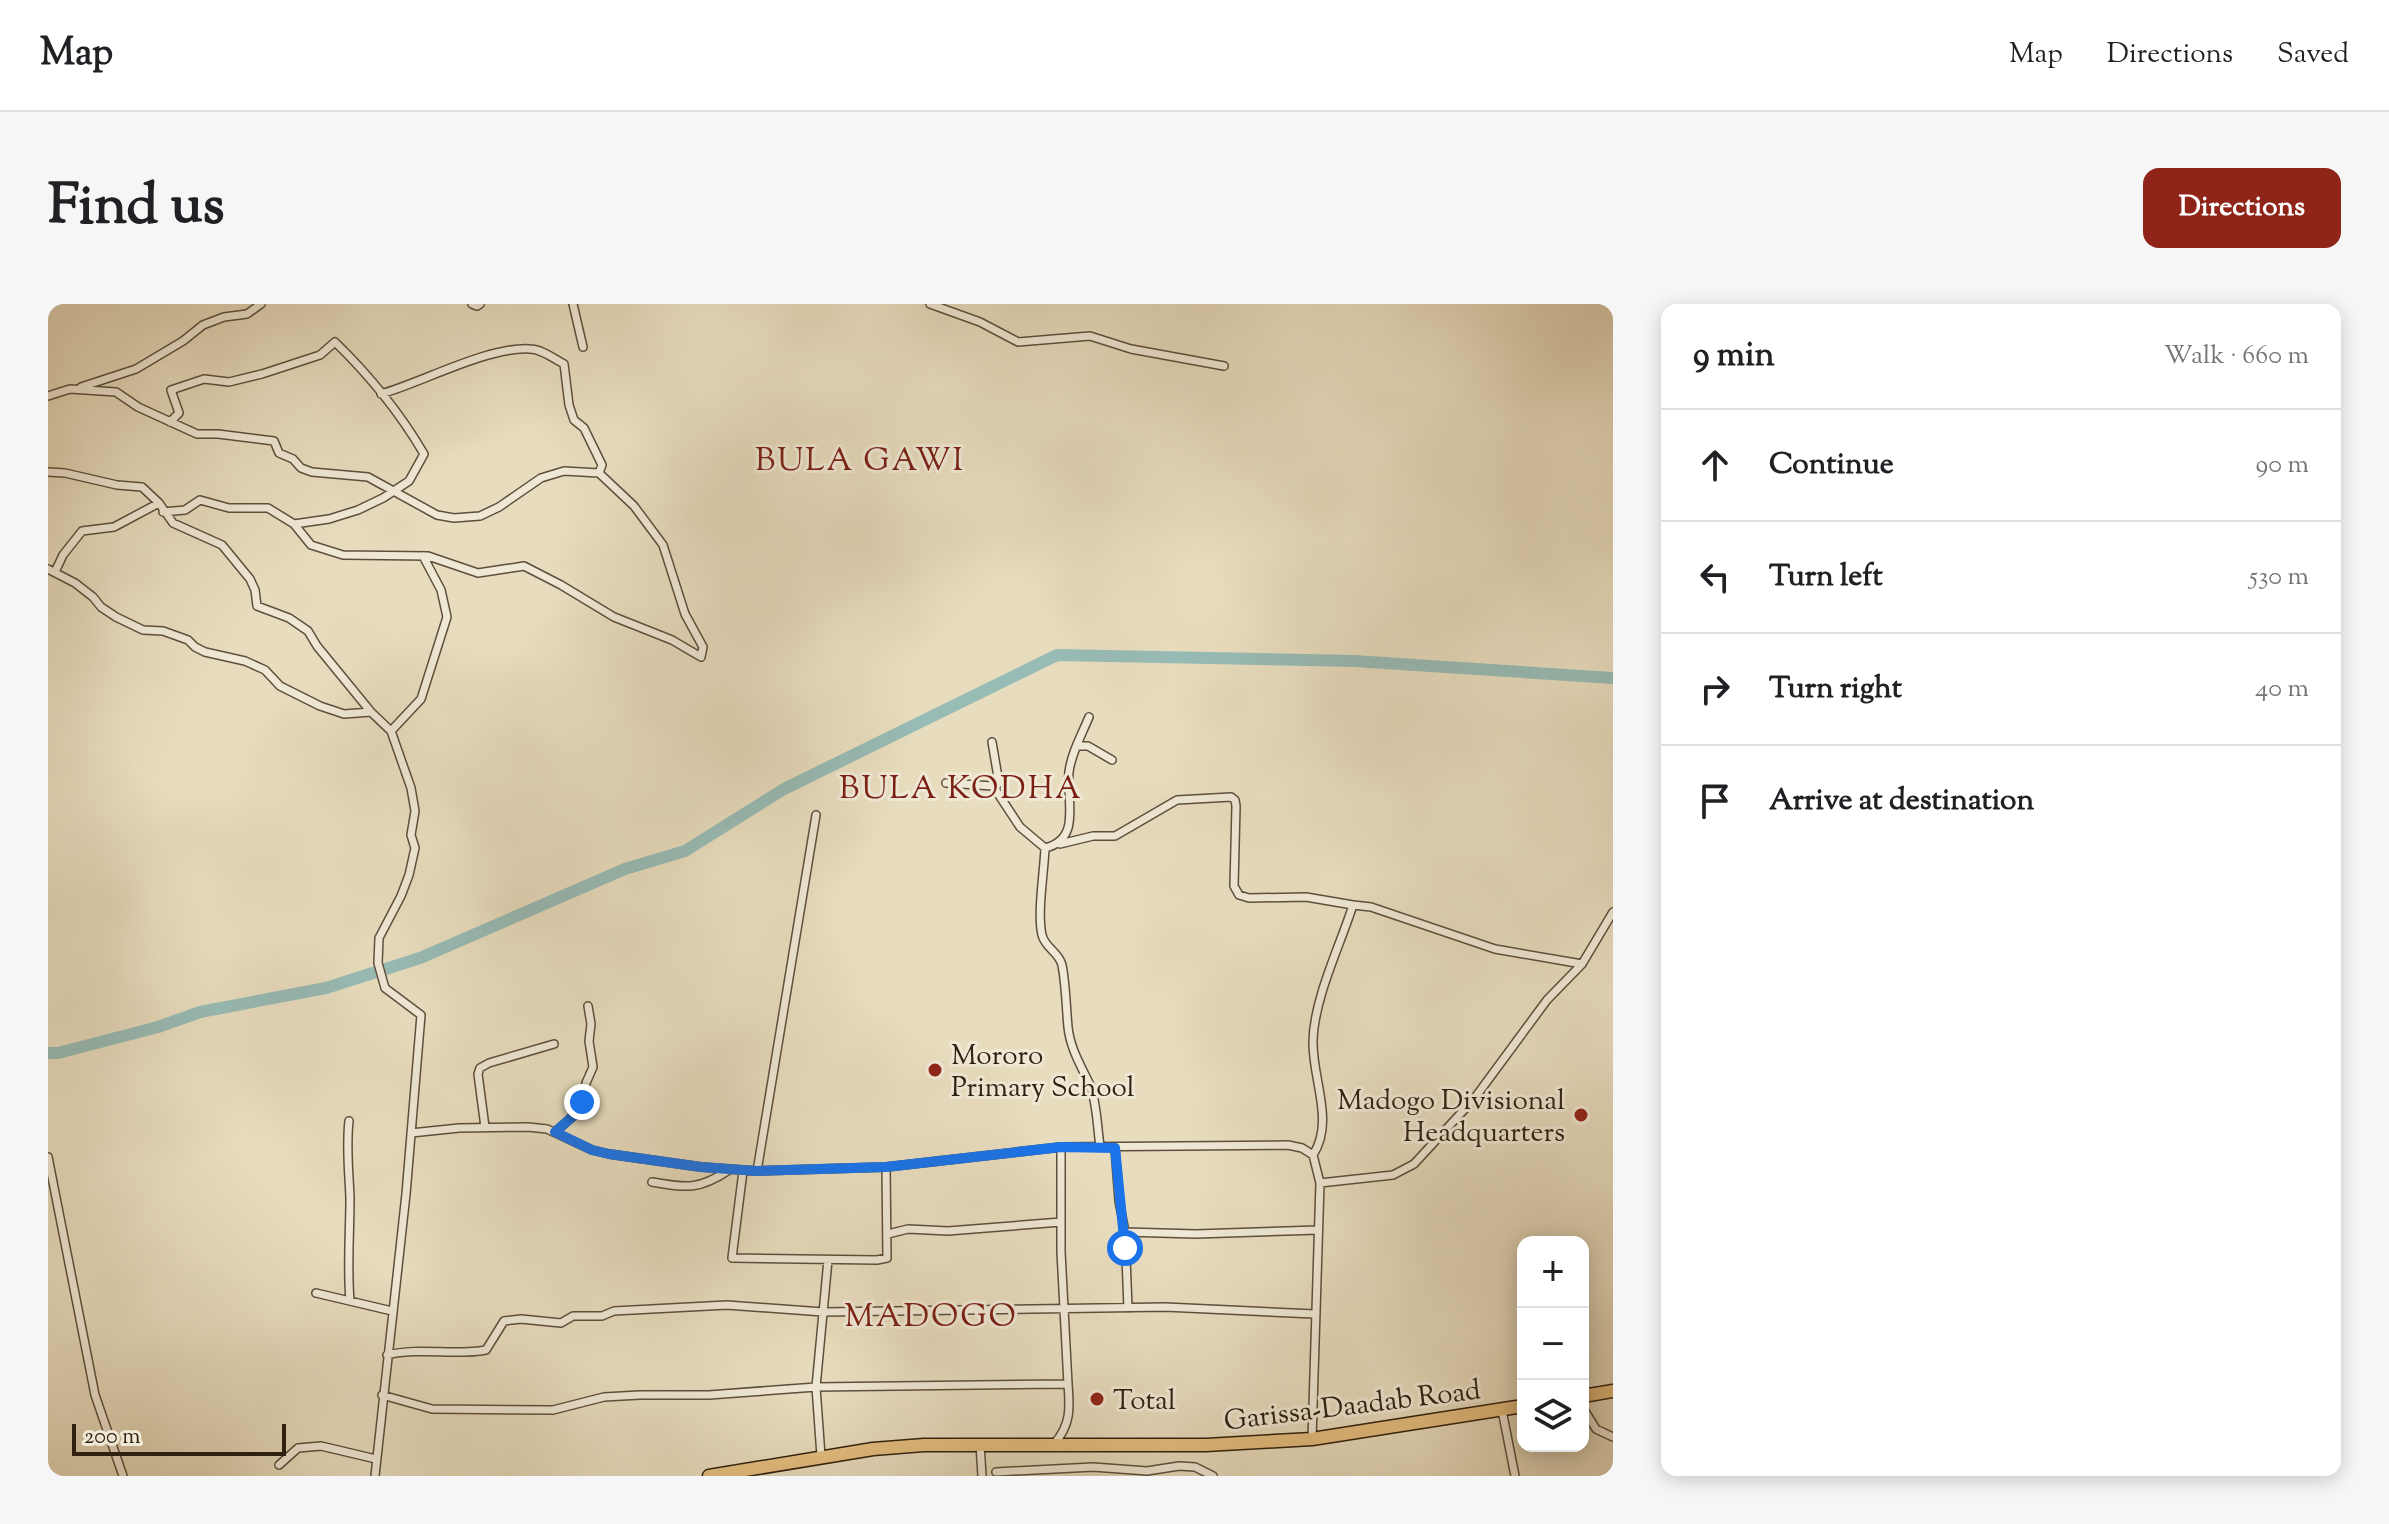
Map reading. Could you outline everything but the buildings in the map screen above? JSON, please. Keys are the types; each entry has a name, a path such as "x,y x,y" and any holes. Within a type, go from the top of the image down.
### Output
{"highway":[{"path":"1589,1395 1613,1391"},
{"name":"Garissa-Daadab Road","path":"709,1476 821,1456 901,1447 980,1444 1206,1445 1312,1439 1517,1407"}],"street":[{"path":"48,396 76,390 136,369 203,325 224,317 247,314 261,304"},
{"path":"472,304 480,304"},
{"path":"573,304 583,347"},
{"path":"930,304 980,322 1018,342 1090,336 1131,349 1224,366"},
{"path":"170,422 179,413 171,390 204,379 229,382 262,374 320,355 335,342 356,362 410,430 424,454 409,481 358,510 329,519 294,524"},
{"path":"381,394 475,360 533,349 564,364 569,405 574,420 590,438 602,465 599,473"},
{"path":"76,390 116,392 138,407 197,434 274,441 279,453 293,459 301,468 312,472 368,477 437,515 454,518 480,516 499,507 541,478 564,471 599,473 634,506 663,545 685,614 703,647 701,657 672,640 614,617 524,566 478,573 423,556 343,555 311,545 294,524 268,508 229,508 200,500 185,510 163,512"},
{"path":"48,472 142,487 159,503 173,523 222,545 250,579 257,606 289,618 308,631 371,712 391,731 411,788 415,811 411,835 415,848 401,896 377,948 385,988 421,1015 375,1476"},
{"path":"159,503 114,527 82,531 51,571 75,583 101,607 143,630 163,631 188,640 205,652 245,661 265,670 280,686 320,706 344,714 371,712"},
{"path":"391,731 421,699 447,617 441,590 423,556"},
{"path":"1059,845 1068,828 1069,770 1089,717"},
{"path":"946,783 993,786 999,783 992,742"},
{"path":"1078,746 1088,746 1112,760"},
{"path":"993,786 1020,827 1045,848"},
{"path":"1045,848 1093,836 1115,836 1177,800 1231,797 1236,806 1234,886 1239,895 1249,898 1319,898 1371,907 1495,949 1582,964"},
{"path":"757,1171 816,815"},
{"path":"1045,848 1042,937 1062,965 1069,1011 1068,1027 1078,1064 1090,1086 1100,1146"},
{"path":"1313,1155 1322,1142 1323,1131 1313,1051 1314,1027 1353,905"},
{"path":"1320,1183 1393,1175 1414,1164 1474,1099 1547,1000 1582,964 1613,912"},
{"path":"555,1132 579,1111 593,1067 588,1006"},
{"path":"485,1127 478,1074 480,1068 554,1044"},
{"path":"349,1121 346,1150 350,1301"},
{"path":"411,1133 528,1127 555,1132 592,1150 609,1154 743,1171 886,1167 1061,1147 1288,1145 1302,1148 1313,1155 1320,1183 1312,1439"},
{"path":"1054,1444 1068,1423 1061,1147"},
{"path":"1115,1148 1117,1190 1125,1232 1128,1308"},
{"path":"48,1157 95,1395 123,1476"},
{"path":"743,1171 732,1258 828,1260 887,1258 886,1167"},
{"path":"652,1182 684,1188 699,1186 729,1170"},
{"path":"888,1234 908,1229 948,1231 1061,1222"},
{"path":"1125,1232 1196,1234 1318,1230"},
{"path":"821,1456 816,1387 828,1260"},
{"path":"316,1293 392,1311"},
{"path":"387,1355 404,1351 486,1350 504,1321 521,1319 561,1323 573,1316 602,1316 614,1311 727,1305 823,1312 1165,1307 1314,1314"},
{"path":"382,1395 432,1409 553,1410 604,1397 709,1395 816,1387 1068,1384"},
{"path":"1502,1410 1515,1476"},
{"path":"1589,1418 1596,1429 1613,1437"},
{"path":"980,1444 982,1476"},
{"path":"279,1465 298,1448 321,1446 376,1459"},
{"path":"996,1472 1093,1467 1147,1474 1169,1467 1195,1467 1213,1476"}],"waterway":[{"path":"48,1053 158,1027 200,1012 326,988 420,958 625,869 685,851 784,789 1057,655 1354,661 1613,678"}],"place":[{"name":"Mororo Primary School","path":"935,1070"},
{"name":"Madogo Divisional Headquarters","path":"1581,1115"},
{"name":"Total","path":"1097,1399"}],"district":[{"name":"BULA GAWI","path":"860,459"},
{"name":"BULA KODHA","path":"961,787"},
{"name":"MADOGO","path":"931,1315"}],"route":[{"path":"582,1102 579,1111 555,1132 592,1150 701,1167 757,1171 886,1167 1061,1147 1115,1148 1125,1248"}]}
